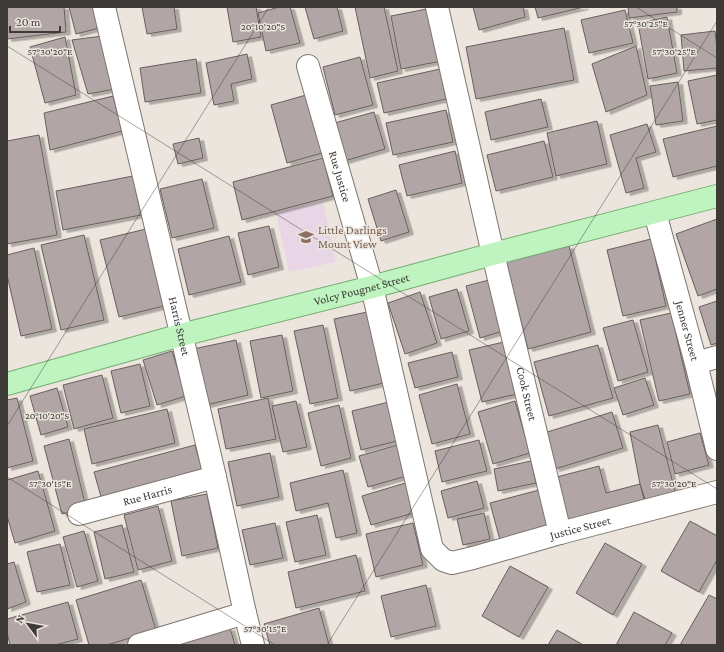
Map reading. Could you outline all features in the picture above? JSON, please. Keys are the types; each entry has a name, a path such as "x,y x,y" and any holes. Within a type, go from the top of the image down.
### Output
{"main road":[{"name":"Volcy Pougnet Street","path":"7,384 181,335 372,287 717,196"}],"street":[{"name":"Harris Street","path":"104,7 215,477 244,613 253,645"},
{"name":"Cook Street","path":"437,7 493,254 560,533"},
{"name":"Rue Justice","path":"308,66 372,287"},
{"name":"Jenner Street","path":"654,213 696,363 717,449"},
{"name":"Justice Street","path":"372,287 432,549 444,560 452,562 473,558 560,533 717,492"},
{"path":"696,363 717,357"},
{"name":"Rue Harris","path":"79,514 215,477"},
{"path":"139,645 244,613"}],"shaded area":[{"name":"Little Darlings Mount View","path":"323,202 336,262 289,272 276,212"}],"building":[{"path":"7,7 64,7 66,32 7,39"},
{"path":"69,7 98,7 103,27 76,34"},
{"path":"142,7 174,7 177,29 147,34"},
{"path":"227,7 256,7 261,37 233,42"},
{"path":"279,7 290,7 300,43 266,51 258,13"},
{"path":"305,7 337,7 343,31 314,39"},
{"path":"355,7 384,7 398,71 370,78"},
{"path":"473,7 523,7 525,17 479,30"},
{"path":"535,7 584,7 538,18"},
{"path":"628,7 677,7 677,12 629,18"},
{"path":"432,8 441,61 401,69 391,16"},
{"path":"625,10 633,43 589,53 581,20"},
{"path":"667,17 677,73 648,79 638,23"},
{"path":"564,28 574,80 476,99 466,47"},
{"path":"715,31 717,68 684,71 681,35"},
{"path":"102,36 115,89 88,94 72,40"},
{"path":"65,37 76,95 45,103 30,47"},
{"path":"636,46 647,95 606,112 592,64"},
{"path":"247,54 252,79 231,84 234,101 214,105 206,63"},
{"path":"360,57 373,105 335,115 323,67"},
{"path":"196,59 201,93 145,102 140,68"},
{"path":"440,69 446,99 384,113 377,83"},
{"path":"717,75 717,120 697,124 688,81"},
{"path":"678,82 683,121 656,125 650,86"},
{"path":"306,95 322,153 287,163 271,105"},
{"path":"113,96 122,131 50,150 44,113"},
{"path":"541,99 548,127 491,140 485,112"},
{"path":"446,110 453,142 393,155 386,123"},
{"path":"374,112 385,149 341,162 331,124"},
{"path":"597,121 607,164 556,176 547,133"},
{"path":"647,124 656,152 636,158 644,188 626,193 610,135"},
{"path":"717,126 717,166 673,177 663,139"},
{"path":"39,135 57,235 7,244 7,141"},
{"path":"199,138 203,158 178,164 173,144"},
{"path":"544,141 553,177 496,191 487,155"},
{"path":"455,151 462,183 407,196 399,165"},
{"path":"323,158 333,196 242,220 233,182"},
{"path":"133,176 141,215 63,230 56,191"},
{"path":"202,179 214,228 172,238 160,189"},
{"path":"396,190 409,232 381,241 368,199"},
{"path":"717,219 717,289 698,296 676,234"},
{"path":"269,226 279,267 248,275 238,233"},
{"path":"146,229 164,306 119,317 100,240"},
{"path":"84,235 104,320 61,330 41,245"},
{"path":"229,236 241,282 189,295 178,249"},
{"path":"651,239 666,306 623,316 607,250"},
{"path":"569,246 591,332 528,349 506,262"},
{"path":"34,248 52,329 21,336 7,275 7,255"},
{"path":"489,280 503,331 480,338 466,286"},
{"path":"457,289 469,331 441,339 429,297"},
{"path":"420,292 437,343 405,354 388,303"},
{"path":"717,301 717,343 711,345 699,307"},
{"path":"372,311 388,382 350,391 334,319"},
{"path":"671,313 690,394 659,401 640,320"},
{"path":"633,320 648,372 618,381 603,328"},
{"path":"323,325 338,398 310,404 294,331"},
{"path":"282,335 293,391 261,398 250,341"},
{"path":"236,340 248,395 206,405 193,349"},
{"path":"504,342 517,394 482,402 469,350"},
{"path":"598,345 613,398 549,416 534,362"},
{"path":"172,351 186,396 157,405 143,360"},
{"path":"452,352 458,377 415,388 408,363"},
{"path":"140,364 150,406 121,413 111,371"},
{"path":"102,375 113,418 74,429 63,385"},
{"path":"645,378 654,405 623,415 614,388"},
{"path":"457,384 470,434 432,444 419,395"},
{"path":"57,388 68,427 41,435 30,396"},
{"path":"17,398 33,461 7,468 7,400"},
{"path":"268,398 276,439 226,449 218,409"},
{"path":"296,401 307,447 283,452 272,406"},
{"path":"393,401 401,440 361,450 352,411"},
{"path":"515,401 530,453 493,464 478,412"},
{"path":"339,405 351,458 321,466 308,413"},
{"path":"167,409 175,443 92,464 84,429"},
{"path":"612,412 623,448 555,469 544,433"},
{"path":"658,425 676,495 645,499 640,484 630,432"},
{"path":"700,433 709,465 675,474 667,442"},
{"path":"69,439 86,507 62,514 44,446"},
{"path":"479,440 487,471 442,482 435,451"},
{"path":"401,444 410,475 368,487 359,456"},
{"path":"195,445 203,473 102,500 94,472"},
{"path":"270,453 279,497 237,506 228,462"},
{"path":"531,461 536,483 498,491 494,469"},
{"path":"599,466 606,493 640,484 646,507 566,528 553,478"},
{"path":"343,470 357,533 336,538 328,503 296,511 290,483"},
{"path":"38,471 55,531 15,543 7,516 7,480"},
{"path":"412,481 421,511 371,525 362,496"},
{"path":"477,481 484,508 448,518 441,491"},
{"path":"539,490 548,527 500,540 490,503"},
{"path":"207,494 218,548 182,556 171,501"},
{"path":"158,506 172,561 138,570 124,515"},
{"path":"484,513 490,539 463,545 457,519"},
{"path":"317,515 326,555 295,562 286,522"},
{"path":"690,521 717,536 717,560 699,592 661,571"},
{"path":"275,523 283,558 250,565 242,530"},
{"path":"413,523 423,565 376,577 366,534"},
{"path":"122,525 134,572 105,579 94,532"},
{"path":"84,531 98,581 77,587 63,537"},
{"path":"605,543 642,564 613,615 576,593"},
{"path":"60,544 70,585 37,592 27,552"},
{"path":"356,555 365,591 296,608 288,572"},
{"path":"14,562 26,602 7,609 7,564"},
{"path":"510,566 548,587 519,637 482,616"},
{"path":"141,580 156,630 107,645 89,645 76,600"},
{"path":"426,585 436,626 391,637 381,596"},
{"path":"709,595 717,599 717,645 680,645"},
{"path":"68,602 78,639 55,645 10,645 7,633 7,619"},
{"path":"319,608 329,645 270,645 264,624"},
{"path":"634,612 672,633 665,645 616,645"},
{"path":"230,628 235,645 183,645 182,643"},
{"path":"557,630 583,645 548,645"}],"place":[{"name":"Little Darlings Mount View","path":"306,237"}]}
